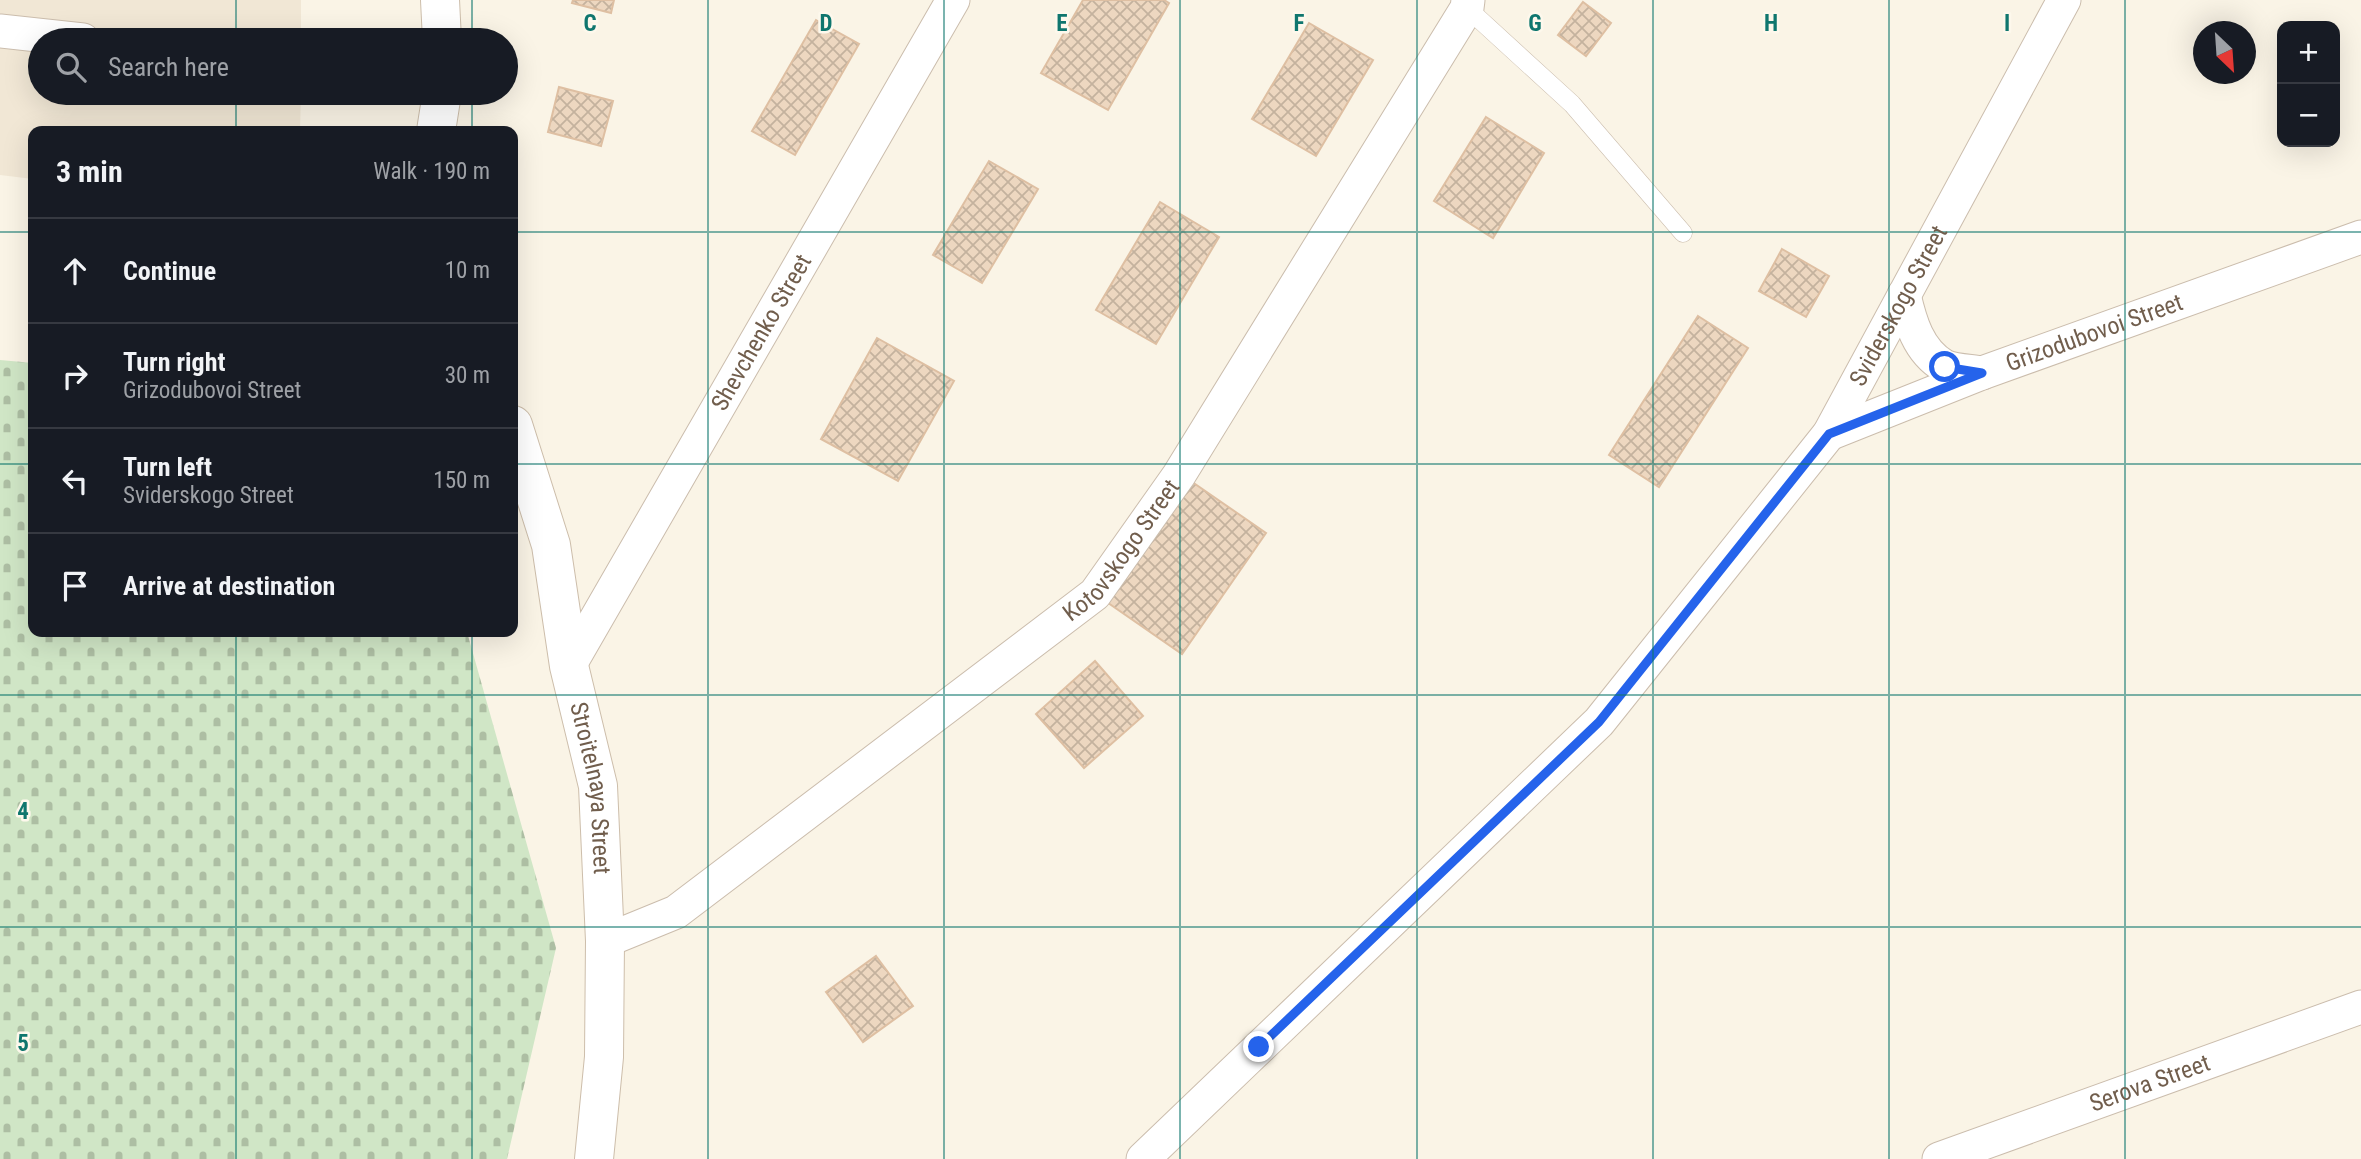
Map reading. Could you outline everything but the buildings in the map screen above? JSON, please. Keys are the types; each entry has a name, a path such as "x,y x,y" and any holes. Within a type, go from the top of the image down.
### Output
{"main road":[{"path":"440,0 441,28"},
{"path":"437,126 440,105"},
{"name":"Stroitelnaya Street","path":"518,441 551,545 569,666 597,786 605,941 604,1057 594,1159"}],"street":[{"name":"Shevchenko Street","path":"569,666 953,0"},
{"name":"Sviderskogo Street","path":"1143,1159 1599,722 1829,434 2064,0"},
{"name":"Kotovskogo Street","path":"605,941 676,912 1095,594 1179,475 1468,4"},
{"path":"0,31 28,34"},
{"name":"Grizodubovoi Street","path":"1829,434 1982,373 2361,237"},
{"path":"1904,295 1911,326 1928,353 1945,367 1982,373"},
{"name":"Serova Street","path":"1939,1159 2361,1007"}],"lane":[{"path":"1468,4 1572,104 1683,233"}],"shaded area":[{"path":"0,0 301,0 301,28 28,28 28,105 301,105 300,126 28,126 28,178 0,175"}],"green space":[{"path":"0,360 28,363 28,637 468,637 556,948 507,1159 0,1159"}],"route":[{"path":"1259,1047 1599,722 1829,434 1982,373 1945,367"}]}
